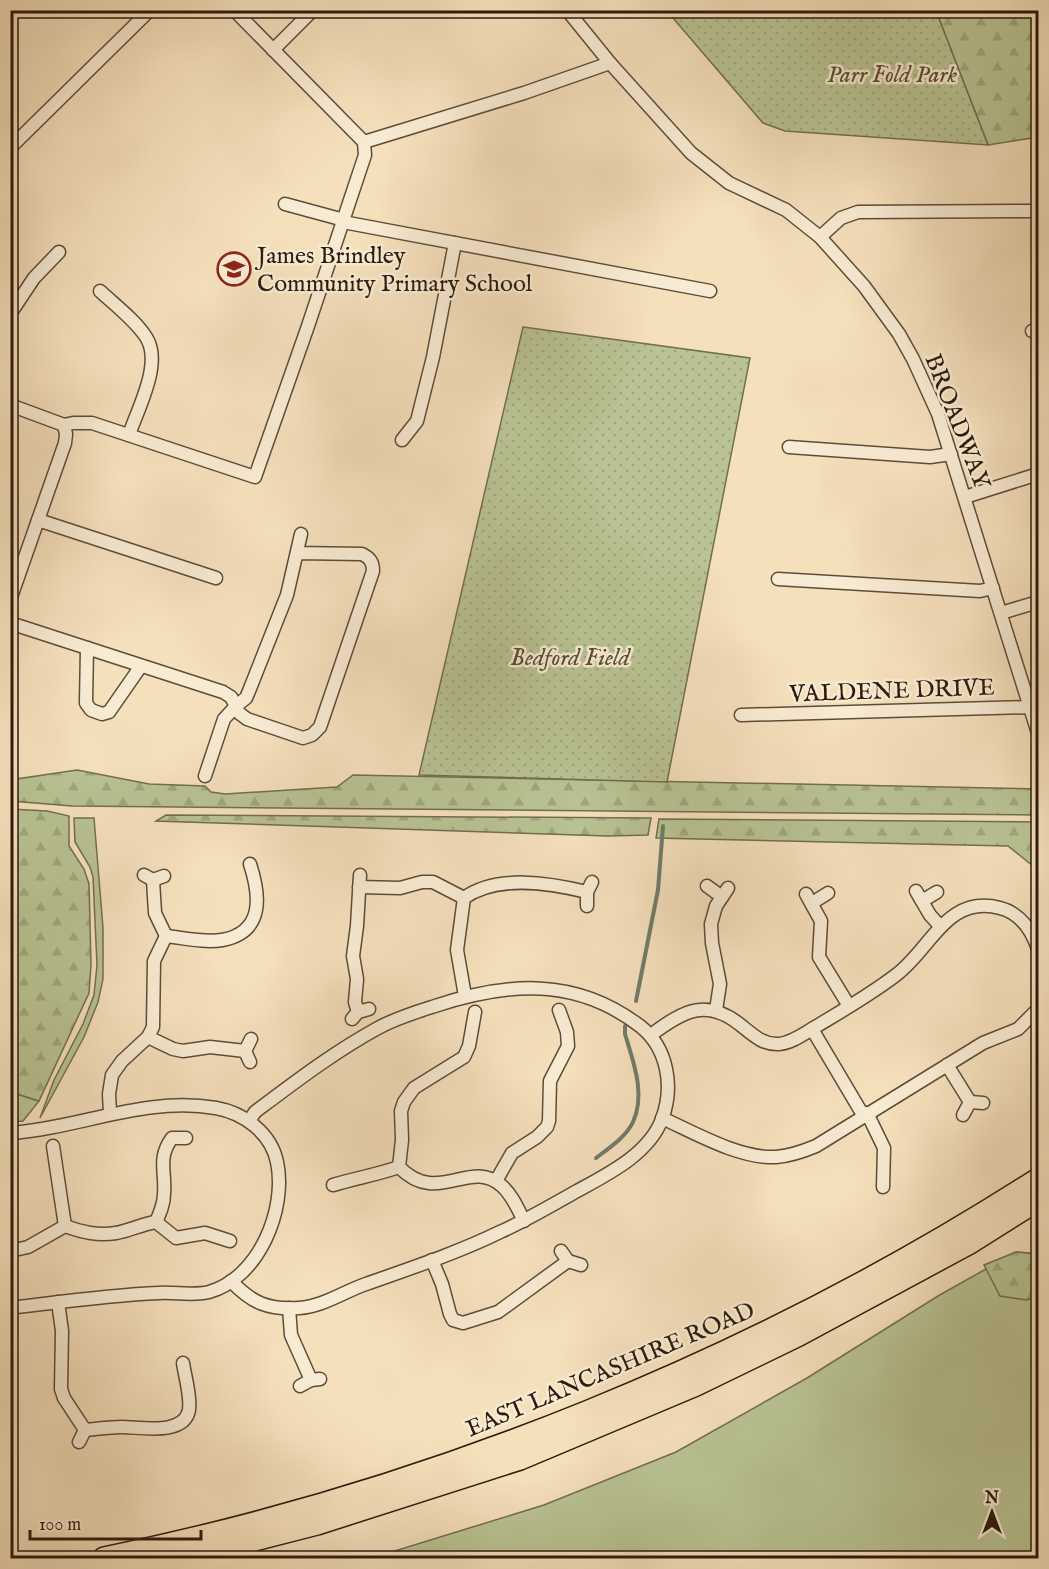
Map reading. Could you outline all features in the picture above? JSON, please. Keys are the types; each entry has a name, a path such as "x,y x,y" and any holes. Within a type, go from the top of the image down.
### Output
{"highway":[{"name":"EAST LANCASHIRE ROAD","path":"104,1558 263,1521 384,1485 532,1435 671,1376 794,1317 979,1217 1038,1179"},
{"name":"EAST LANCASHIRE ROAD","path":"185,1558 317,1524 415,1494 520,1459 586,1432 696,1385 799,1335 968,1244 1038,1200"}],"street":[{"path":"10,148 150,10"},
{"path":"10,405 64,425 92,423 255,477 365,155 364,142 234,10"},
{"path":"273,50 313,10"},
{"name":"BROADWAY","path":"567,10 676,139 702,164 729,183 786,210 820,237 864,286 899,334 926,385 951,454 1034,711 1038,733"},
{"path":"364,142 524,93 610,63"},
{"path":"285,204 344,221 710,291"},
{"path":"820,237 841,218 858,212 1038,211"},
{"path":"409,437 417,421 433,357 455,243"},
{"path":"10,314 37,274 59,252"},
{"path":"100,291 106,304 140,330 153,353 152,369 129,435"},
{"path":"10,600 65,443 64,425"},
{"path":"789,447 930,457 951,454"},
{"path":"965,497 1038,474"},
{"path":"38,520 216,578"},
{"path":"205,776 224,719 246,698 249,691 287,595 301,534"},
{"path":"10,623 224,693 231,697 239,713 247,719 296,737 310,737 320,727 373,571 373,565 371,560 362,554 297,553"},
{"path":"778,579 980,591 993,588"},
{"path":"1001,613 1038,602"},
{"path":"87,648 87,707 102,714 109,712 141,666"},
{"name":"VALDENE DRIVE","path":"741,715 755,718 1034,711"},
{"path":"166,936 222,940 247,935 258,909 260,877 250,864"},
{"path":"154,877 155,913 166,936"},
{"path":"360,1013 355,1002 357,979 353,956 360,881 400,888 422,882 434,882 464,898"},
{"path":"464,898 483,887 507,883 590,887 587,906"},
{"path":"707,886 725,893 713,916 711,933 720,975 716,1010"},
{"path":"937,891 919,896 940,926"},
{"path":"828,893 809,898 821,921 819,957 849,1006"},
{"path":"464,898 457,950 465,996"},
{"path":"651,1035 675,1017 685,1013 716,1010 735,1020 756,1038 771,1044 786,1043 897,975 918,955 940,926 954,914 967,908 981,905 1000,908 1018,916 1034,938 1038,950"},
{"path":"111,1113 109,1094 112,1075 122,1061 148,1037 153,1027 154,961 166,936"},
{"path":"231,1281 253,1301 263,1305 302,1308 331,1300 358,1287 432,1260 524,1221 628,1160 652,1137 662,1118 668,1097 668,1080 664,1061 651,1035 626,1015 608,1005 571,992 540,988 514,988 465,996 379,1027 327,1059 255,1112 249,1120"},
{"path":"399,1167 402,1140 400,1121 404,1102 414,1088 464,1057 468,1050 467,1029 475,1012"},
{"path":"496,1181 512,1153 537,1137 547,1127 550,1081 568,1046 565,1014"},
{"path":"662,1118 745,1153 777,1157 791,1155 816,1146 983,1043 1018,1029 1036,1017"},
{"path":"812,1029 882,1141 888,1170 883,1187"},
{"path":"148,1037 173,1049 183,1051 210,1047 249,1050"},
{"path":"947,1065 970,1102"},
{"path":"970,1102 983,1103"},
{"path":"963,1115 970,1102"},
{"path":"10,1133 31,1131 111,1113 152,1107 219,1109 249,1120 260,1131 276,1157 279,1171 278,1197 272,1227 265,1241 254,1257 231,1281 211,1292 162,1293 10,1308"},
{"path":"156,1222 164,1193 165,1148 172,1138 186,1138"},
{"path":"53,1146 50,1162 65,1226"},
{"path":"345,1167 349,1180"},
{"path":"399,1167 414,1179 436,1184 476,1176 496,1181 512,1198 524,1221"},
{"path":"333,1185 359,1176 375,1176 399,1167"},
{"path":"65,1226 83,1233 98,1234 116,1233 156,1222"},
{"path":"156,1222 176,1238 187,1238 205,1233 230,1241"},
{"path":"10,1251 28,1247 65,1226"},
{"path":"432,1260 442,1284 450,1314 453,1320 463,1323 498,1312 570,1259"},
{"path":"58,1302 62,1331 61,1389 64,1398 85,1430"},
{"path":"289,1308 291,1335 310,1382"},
{"path":"85,1430 119,1427 154,1429 176,1425 183,1420 189,1409 180,1385 183,1364"},
{"path":"79,1442 85,1430"}],"green space":[{"name":"Parr Fold Park","path":"667,11 936,11 988,145 785,131 763,123"},
{"path":"936,11 1038,11 1038,137 988,145"},
{"name":"Bedford Field","path":"523,327 750,358 667,782 419,775"},
{"path":"77,770 149,784 205,786 211,792 225,794 337,787 353,775 1038,789 1038,815 72,806 11,801 10,780"},
{"path":"10,809 47,811 69,816 69,846 84,869 89,884 91,965 89,993 39,1101 11,1092"},
{"path":"166,815 651,818 648,835 608,836 156,821"},
{"path":"74,818 94,818 103,928 103,979 98,1002 84,1037 40,1118 54,1080 83,1024 94,995 97,965 93,877 90,867 75,842"},
{"path":"659,819 1038,822 1038,870 1008,846 656,838"},
{"path":"11,1092 39,1101 23,1121 11,1122"},
{"path":"1016,1252 1038,1254 1038,1558 372,1558 544,1505 676,1452 807,1378 938,1296"},
{"path":"1016,1252 1038,1254 1038,1296 1027,1300 1000,1296 984,1265"}],"waterway":[{"path":"636,1001 658,890 663,826"},
{"path":"596,1158 626,1133 637,1111 637,1078 625,1026"}],"place":[{"name":"James Brindley Community Primary School","path":"234,269"}]}
